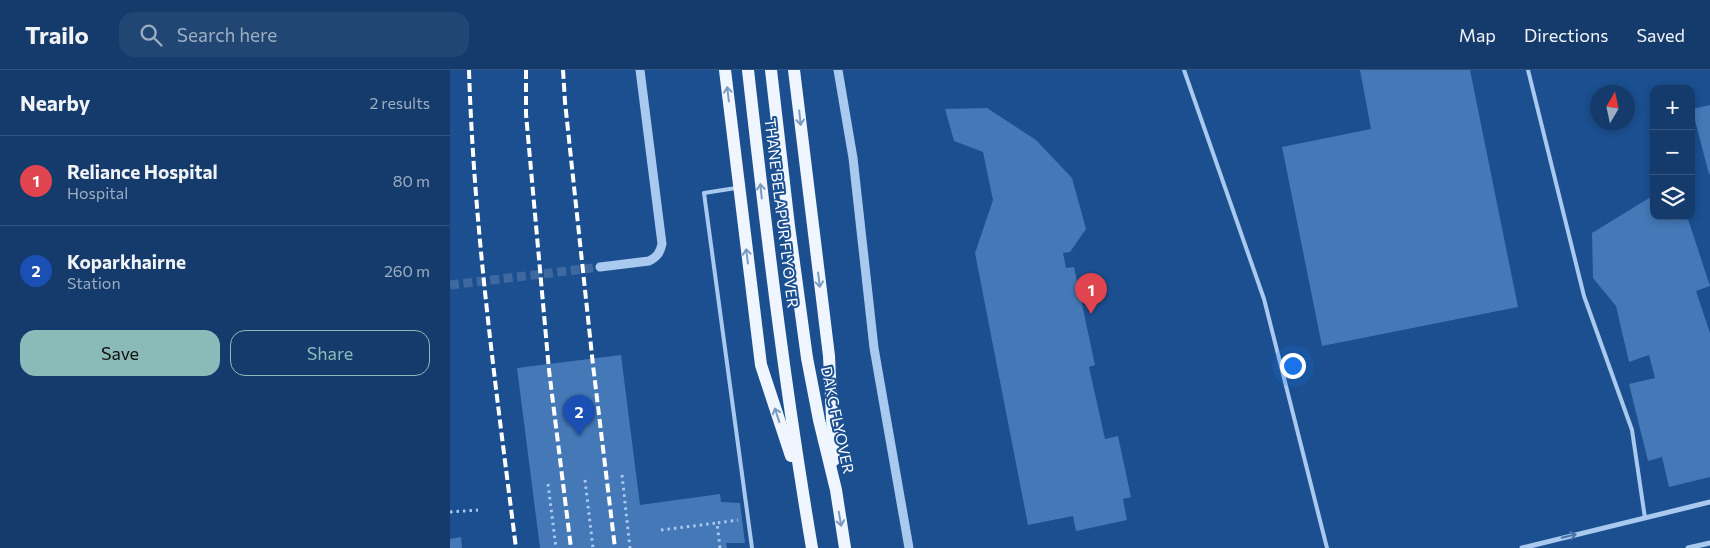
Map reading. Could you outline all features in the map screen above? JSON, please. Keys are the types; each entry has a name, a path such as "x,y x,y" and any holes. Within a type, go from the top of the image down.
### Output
{"main road":[{"path":"725,70 761,366 803,494 812,548"},
{"name":"THANE BELAPUR FLYOVER","path":"748,70 766,229 803,494"},
{"name":"THANE BELAPUR FLYOVER","path":"771,70 807,358"},
{"path":"794,70 829,356 836,490 845,548"},
{"name":"DAKC FLYOVER","path":"807,358 819,420 836,490"}],"street":[{"path":"600,267 649,261 656,258 661,252 662,244 640,70"},
{"path":"838,70 853,158 874,348 910,548"},
{"path":"1522,548 1710,502"},
{"path":"1688,548 1710,543"}],"lane":[{"path":"1184,70 1264,299 1327,548"},
{"path":"1528,70 1584,296 1632,430 1645,518"},
{"path":"738,188 704,193 752,548"}],"path":[{"path":"622,475 630,548"},
{"path":"585,480 593,548"},
{"path":"548,484 556,548"},
{"path":"450,512 478,510"},
{"path":"661,530 748,519"},
{"path":"717,523 720,548"}],"building":[{"path":"1360,70 1470,70 1518,307 1322,346 1282,147 1371,129"},
{"path":"1710,105 1710,174 1695,120 1695,108"},
{"path":"987,108 1036,140 1072,178 1086,229 1070,252 1063,253 1066,268 1074,267 1095,365 1089,367 1105,439 1118,436 1131,497 1123,499 1127,520 1076,531 1073,516 1028,525 975,253 993,200 983,152 954,141 945,109"},
{"path":"1650,197 1650,220 1688,220 1710,286 1696,291 1710,333 1710,477 1669,487 1662,457 1648,461 1629,384 1655,378 1649,355 1629,362 1616,306 1593,278 1592,233"},
{"path":"621,355 640,505 720,494 721,502 740,503 745,543 726,543 727,548 540,548 517,368"},
{"path":"461,537 462,548 450,548 450,539"}],"tunnel":[{"path":"450,285 600,267"}],"railway":[{"path":"469,70 481,250 516,548"},
{"path":"526,70 526,114 549,370 571,548"},
{"path":"563,70 593,365 615,548"}],"place":[{"name":"Reliance Hospital","path":"1091,314"},
{"name":"Koparkhairne","path":"579,436"}]}
